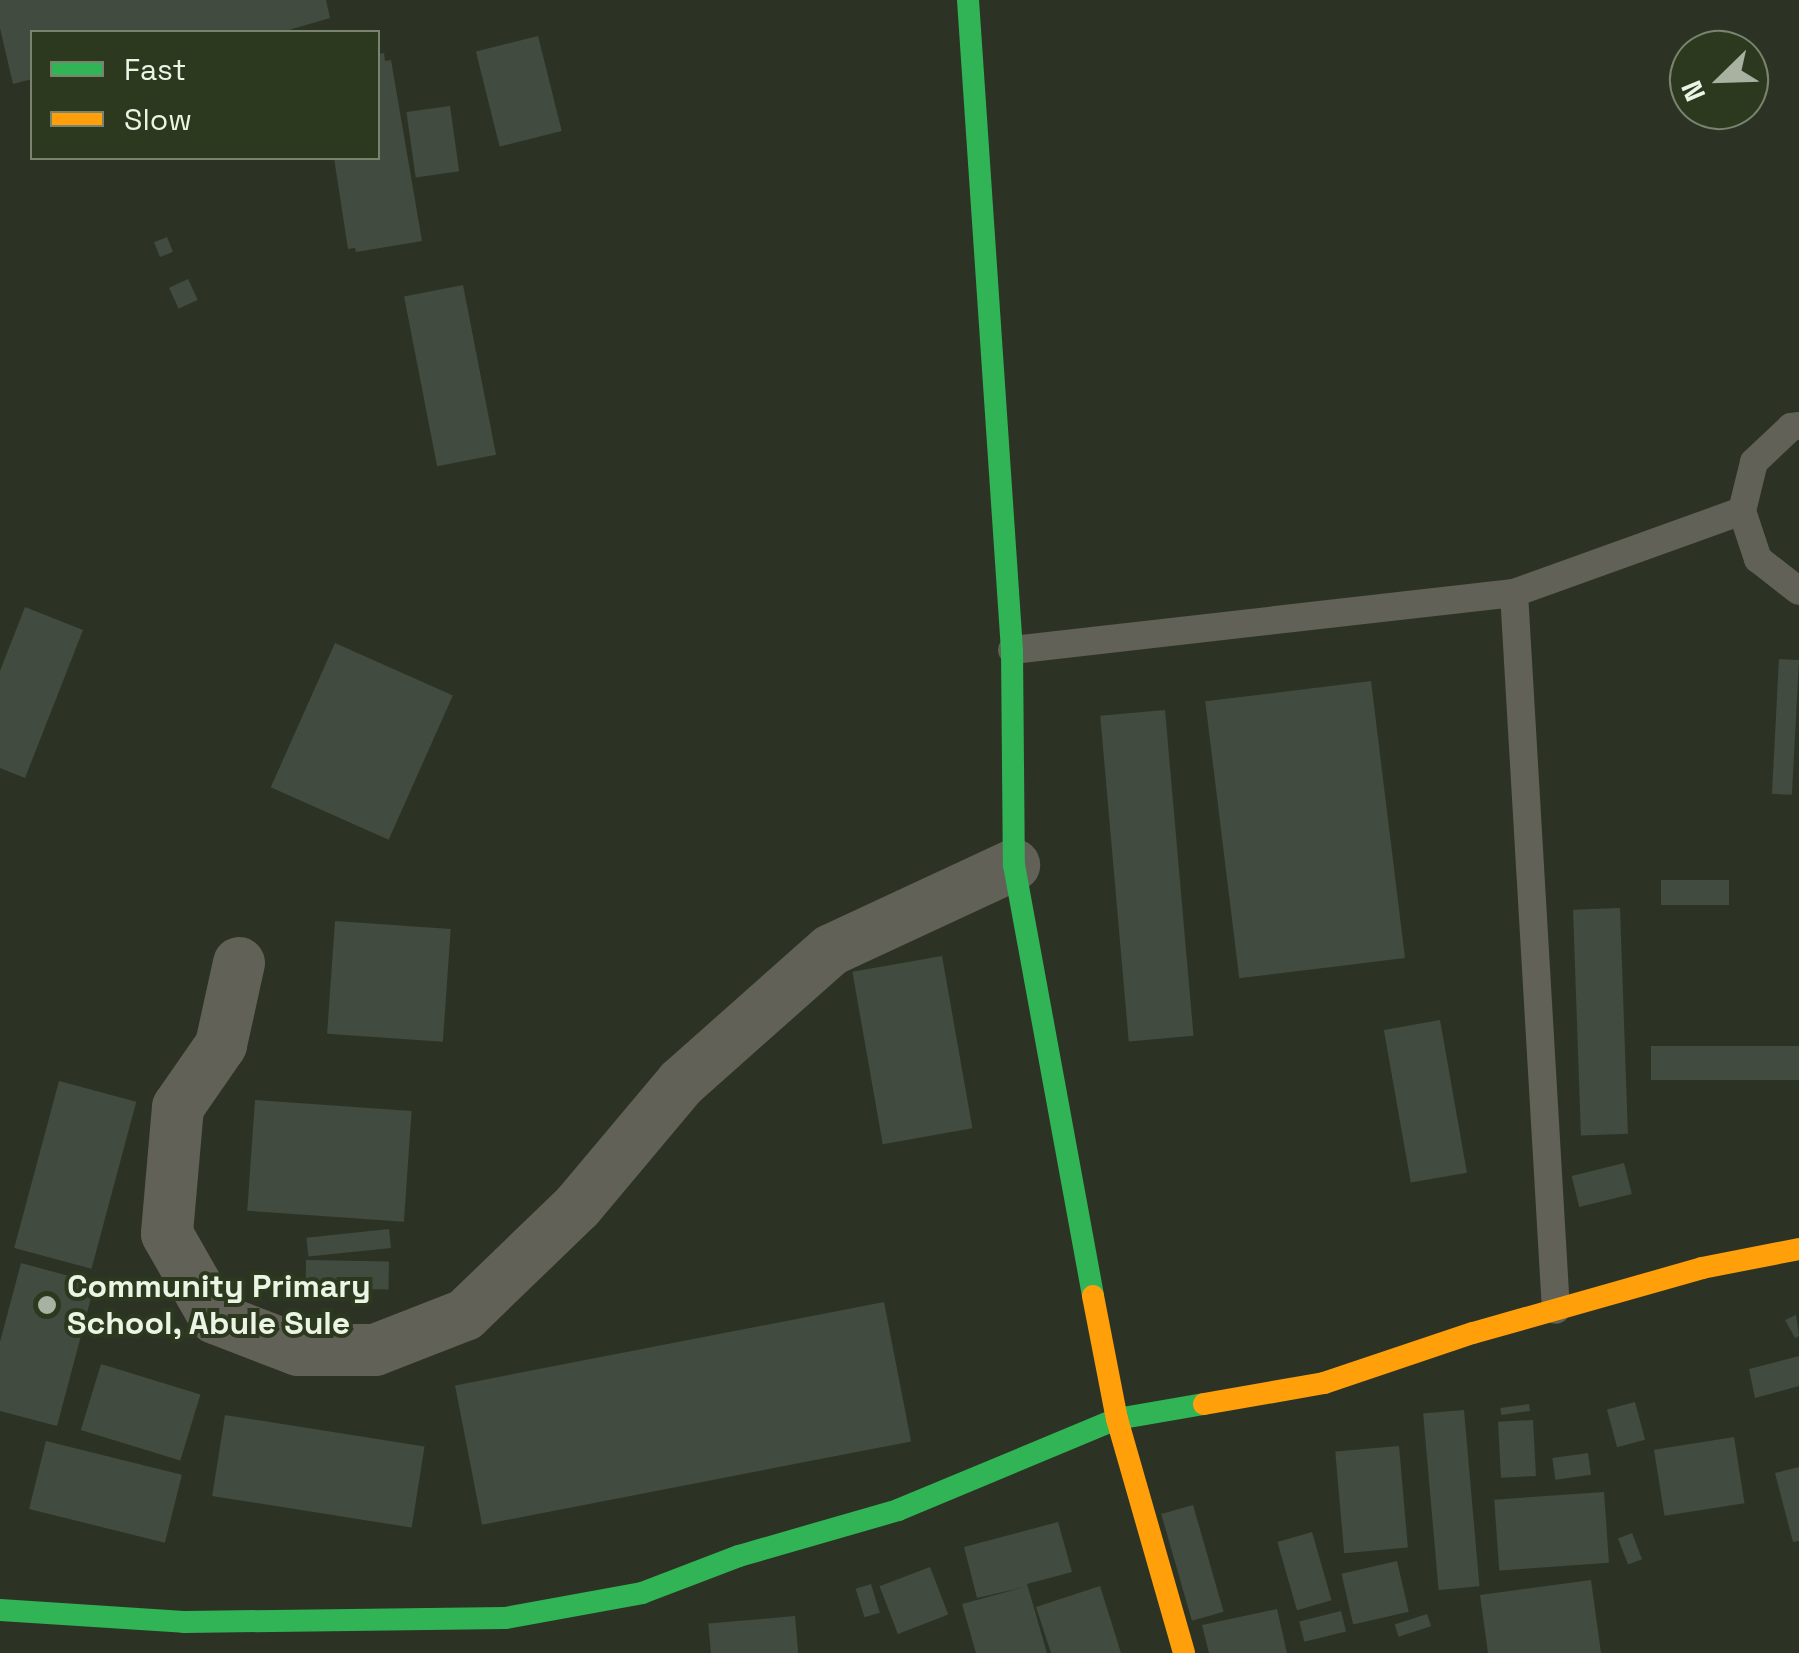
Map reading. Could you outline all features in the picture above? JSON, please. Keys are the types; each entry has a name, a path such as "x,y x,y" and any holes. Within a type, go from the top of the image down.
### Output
{"street":[{"path":"968,0 1012,650 1014,864 1032,982 1117,1419 1184,1653"},
{"path":"239,963 221,1045 178,1107 168,1234 215,1318 298,1350 375,1350 465,1315 577,1207 681,1083 832,950 1014,864"},
{"path":"0,1610 184,1622 505,1618 642,1593 739,1556 898,1510 1117,1419 1324,1382 1702,1268 1799,1248"}],"lane":[{"path":"1799,426 1790,427 1754,462 1742,511 1758,559 1799,591"},
{"path":"1012,650 1514,593 1742,511"},
{"path":"1514,593 1556,1310"}],"building":[{"path":"0,0 326,0 330,18 289,30 30,30 30,80 13,84 0,28"},
{"path":"538,36 562,131 500,147 476,51"},
{"path":"384,53 385,61 391,60 422,241 356,252 355,248 348,249 334,160 380,160 380,54"},
{"path":"450,106 459,171 416,177 406,112"},
{"path":"167,237 173,252 160,257 154,242"},
{"path":"188,279 198,300 179,309 169,288"},
{"path":"463,285 496,455 437,466 404,296"},
{"path":"25,607 83,630 25,778 0,768 0,671"},
{"path":"335,643 453,695 389,840 271,787"},
{"path":"1779,659 1799,660 1792,795 1772,794"},
{"path":"1371,681 1405,958 1239,978 1205,701"},
{"path":"1165,710 1193,1036 1129,1041 1100,716"},
{"path":"1661,880 1729,880 1729,905 1661,905"},
{"path":"1620,908 1628,1134 1581,1136 1573,910"},
{"path":"335,921 451,929 443,1042 327,1034"},
{"path":"942,956 972,1128 883,1144 852,972"},
{"path":"1440,1020 1467,1173 1411,1183 1384,1030"},
{"path":"1651,1046 1799,1046 1799,1080 1651,1080"},
{"path":"59,1081 136,1102 91,1269 14,1248"},
{"path":"255,1100 412,1111 404,1222 247,1211"},
{"path":"1624,1163 1632,1194 1579,1207 1572,1176"},
{"path":"389,1229 391,1248 308,1257 306,1238"},
{"path":"306,1260 389,1261 388,1289 306,1288"},
{"path":"21,1263 95,1283 57,1426 0,1411 0,1342"},
{"path":"884,1302 911,1441 482,1525 455,1385"},
{"path":"1796,1315 1799,1336 1795,1338 1785,1320"},
{"path":"1799,1356 1799,1386 1755,1398 1749,1369"},
{"path":"101,1364 200,1394 180,1460 81,1430"},
{"path":"1635,1402 1645,1440 1617,1447 1607,1410"},
{"path":"1529,1404 1530,1411 1501,1415 1500,1408"},
{"path":"1464,1410 1479,1586 1439,1590 1423,1414"},
{"path":"225,1415 425,1447 412,1528 212,1496"},
{"path":"1533,1420 1536,1476 1501,1478 1498,1422"},
{"path":"1734,1437 1744,1503 1664,1516 1654,1450"},
{"path":"46,1441 182,1475 165,1543 29,1509"},
{"path":"1399,1446 1408,1548 1344,1553 1335,1452"},
{"path":"1588,1453 1591,1475 1555,1480 1552,1458"},
{"path":"1799,1467 1799,1541 1793,1542 1775,1473"},
{"path":"1604,1492 1609,1563 1499,1571 1494,1500"},
{"path":"1193,1505 1224,1612 1192,1621 1161,1514"},
{"path":"1058,1522 1072,1572 1027,1584 1047,1653 976,1653 962,1604 1024,1587 977,1598 964,1547"},
{"path":"1312,1532 1332,1600 1297,1610 1277,1542"},
{"path":"1632,1533 1642,1559 1628,1565 1618,1538"},
{"path":"1397,1561 1409,1612 1353,1624 1341,1574"},
{"path":"930,1567 948,1615 898,1634 880,1586"},
{"path":"1591,1580 1601,1653 1488,1653 1480,1595"},
{"path":"871,1584 880,1613 864,1617 856,1589"},
{"path":"1100,1586 1121,1653 1051,1653 1036,1607"},
{"path":"1277,1609 1287,1653 1209,1653 1202,1625"},
{"path":"1341,1611 1346,1631 1304,1642 1299,1621"},
{"path":"1427,1614 1431,1626 1399,1637 1395,1625"},
{"path":"795,1616 798,1653 711,1653 708,1624"}],"traffic: fast":[{"path":"968,0 1012,650 1014,865 1093,1296"},
{"path":"0,1610 184,1622 505,1618 642,1593 739,1556 898,1510 1117,1419 1204,1404"}],"traffic: slow":[{"path":"1204,1404 1324,1383 1473,1333 1702,1268 1799,1249"},
{"path":"1093,1296 1117,1419 1184,1653"}],"place":[{"name":"Community Primary School, Abule Sule","path":"47,1305"}]}
